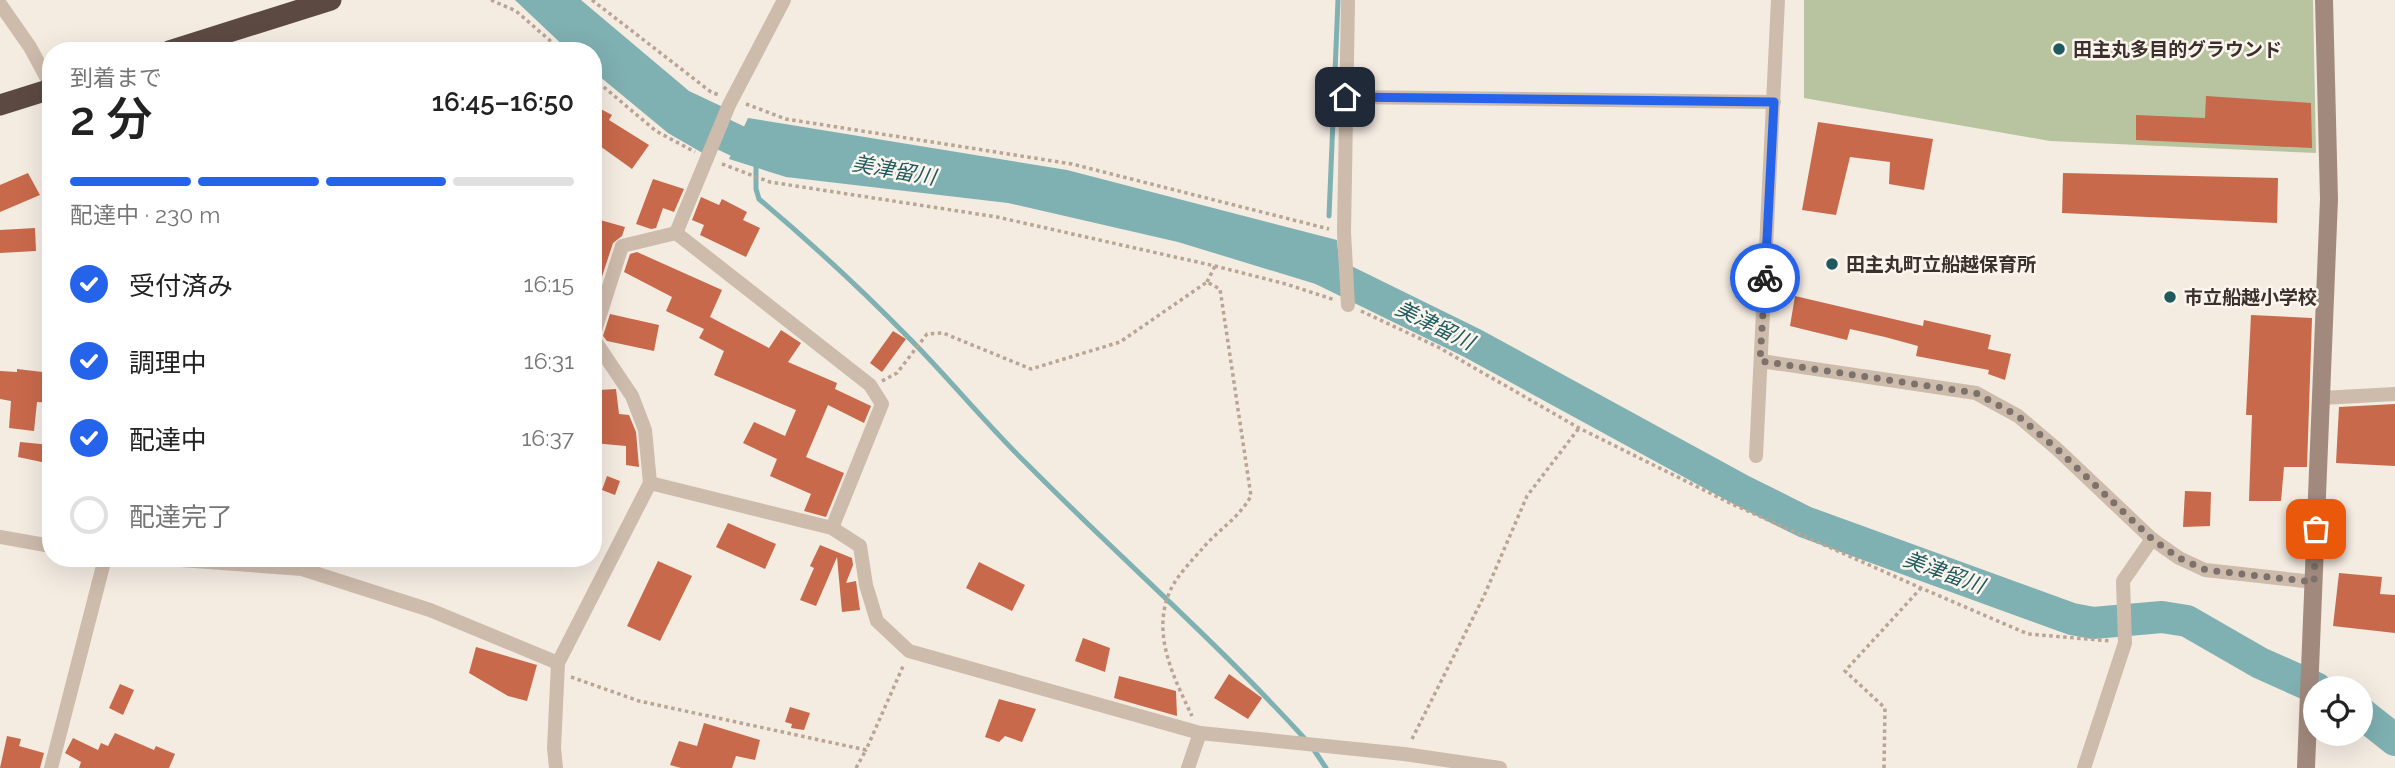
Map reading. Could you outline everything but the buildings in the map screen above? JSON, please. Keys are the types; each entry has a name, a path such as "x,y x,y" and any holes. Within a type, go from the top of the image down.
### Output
{"highway":[{"path":"198,42 331,0"},
{"path":"0,105 42,90"}],"street":[{"path":"676,233 731,102 784,0"},
{"path":"1348,0 1344,232 1348,305"},
{"path":"1756,456 1778,0"},
{"path":"2306,768 2329,199 2324,0"},
{"path":"0,4 30,47 42,70"},
{"path":"1345,97 1774,102"},
{"path":"602,309 622,246 676,233"},
{"path":"676,233 870,387 882,404 832,528"},
{"path":"556,768 554,748 557,668 650,484 645,430 632,396 602,351"},
{"path":"1760,361 1976,393 2018,416 2152,539 2179,558 2206,570 2314,582"},
{"path":"2322,398 2395,394"},
{"path":"650,484 832,528 860,546 866,585 877,621 909,651 1200,733 1404,754 1500,768"},
{"path":"0,537 42,544"},
{"path":"2084,768 2125,643 2123,581 2152,539"},
{"path":"51,768 103,567"},
{"path":"275,567 302,569 430,610 557,668"},
{"path":"1188,768 1200,733"}],"path":[{"path":"491,0 516,11 552,42"},
{"path":"592,0 711,92 731,102 786,119 1072,163 1344,232"},
{"path":"602,86 656,131 709,159 770,183 997,217 1215,266 1286,284 1348,305 1438,347 1579,428 1732,503 1921,588 2028,634 2125,643"},
{"path":"870,387 897,373 927,334 943,333 1031,369 1120,342 1207,282 1215,266"},
{"path":"1200,733 1168,664 1163,624 1170,591 1203,547 1244,508 1251,496 1220,289 1207,282"},
{"path":"1404,754 1484,596 1527,496 1579,428"},
{"path":"1884,768 1885,708 1845,671 1921,588"},
{"path":"856,768 909,651"},
{"path":"557,668 639,701 866,750"}],"green space":[{"name":"田主丸多目的グラウンド","path":"1804,0 2313,0 2316,153 2050,141 1804,98"}],"water":[{"path":"515,0 581,0 689,91 725,108 706,155 668,133 602,78 602,42 559,42"},
{"path":"748,118 1067,170 1337,240 1342,292 1178,242 1008,203 786,177 729,159"}],"waterway":[{"path":"1329,216 1338,0"},
{"name":"美津留川","path":"685,116 756,150 779,153"},
{"path":"756,160 756,189 759,199 889,318 1011,448 1238,669 1306,740"},
{"name":"美津留川","path":"1315,266 1472,343 1741,490 1805,522 2072,619 2093,623 2162,617 2187,621 2260,663 2303,682"},
{"name":"美津留川","path":"2373,723 2395,740"},
{"path":"1312,747 1326,768"}],"way so far":[{"path":"1765,278 1760,361 1976,393 2018,416 2152,539 2179,558 2206,570 2314,582 2316,529"}],"place":[{"name":"田主丸多目的グラウンド","path":"2059,49"},
{"name":"田主丸町立船越保育所","path":"1832,264"},
{"name":"市立船越小学校","path":"2170,297"}],"route":[{"path":"1345,97 1774,102 1765,278"}]}
